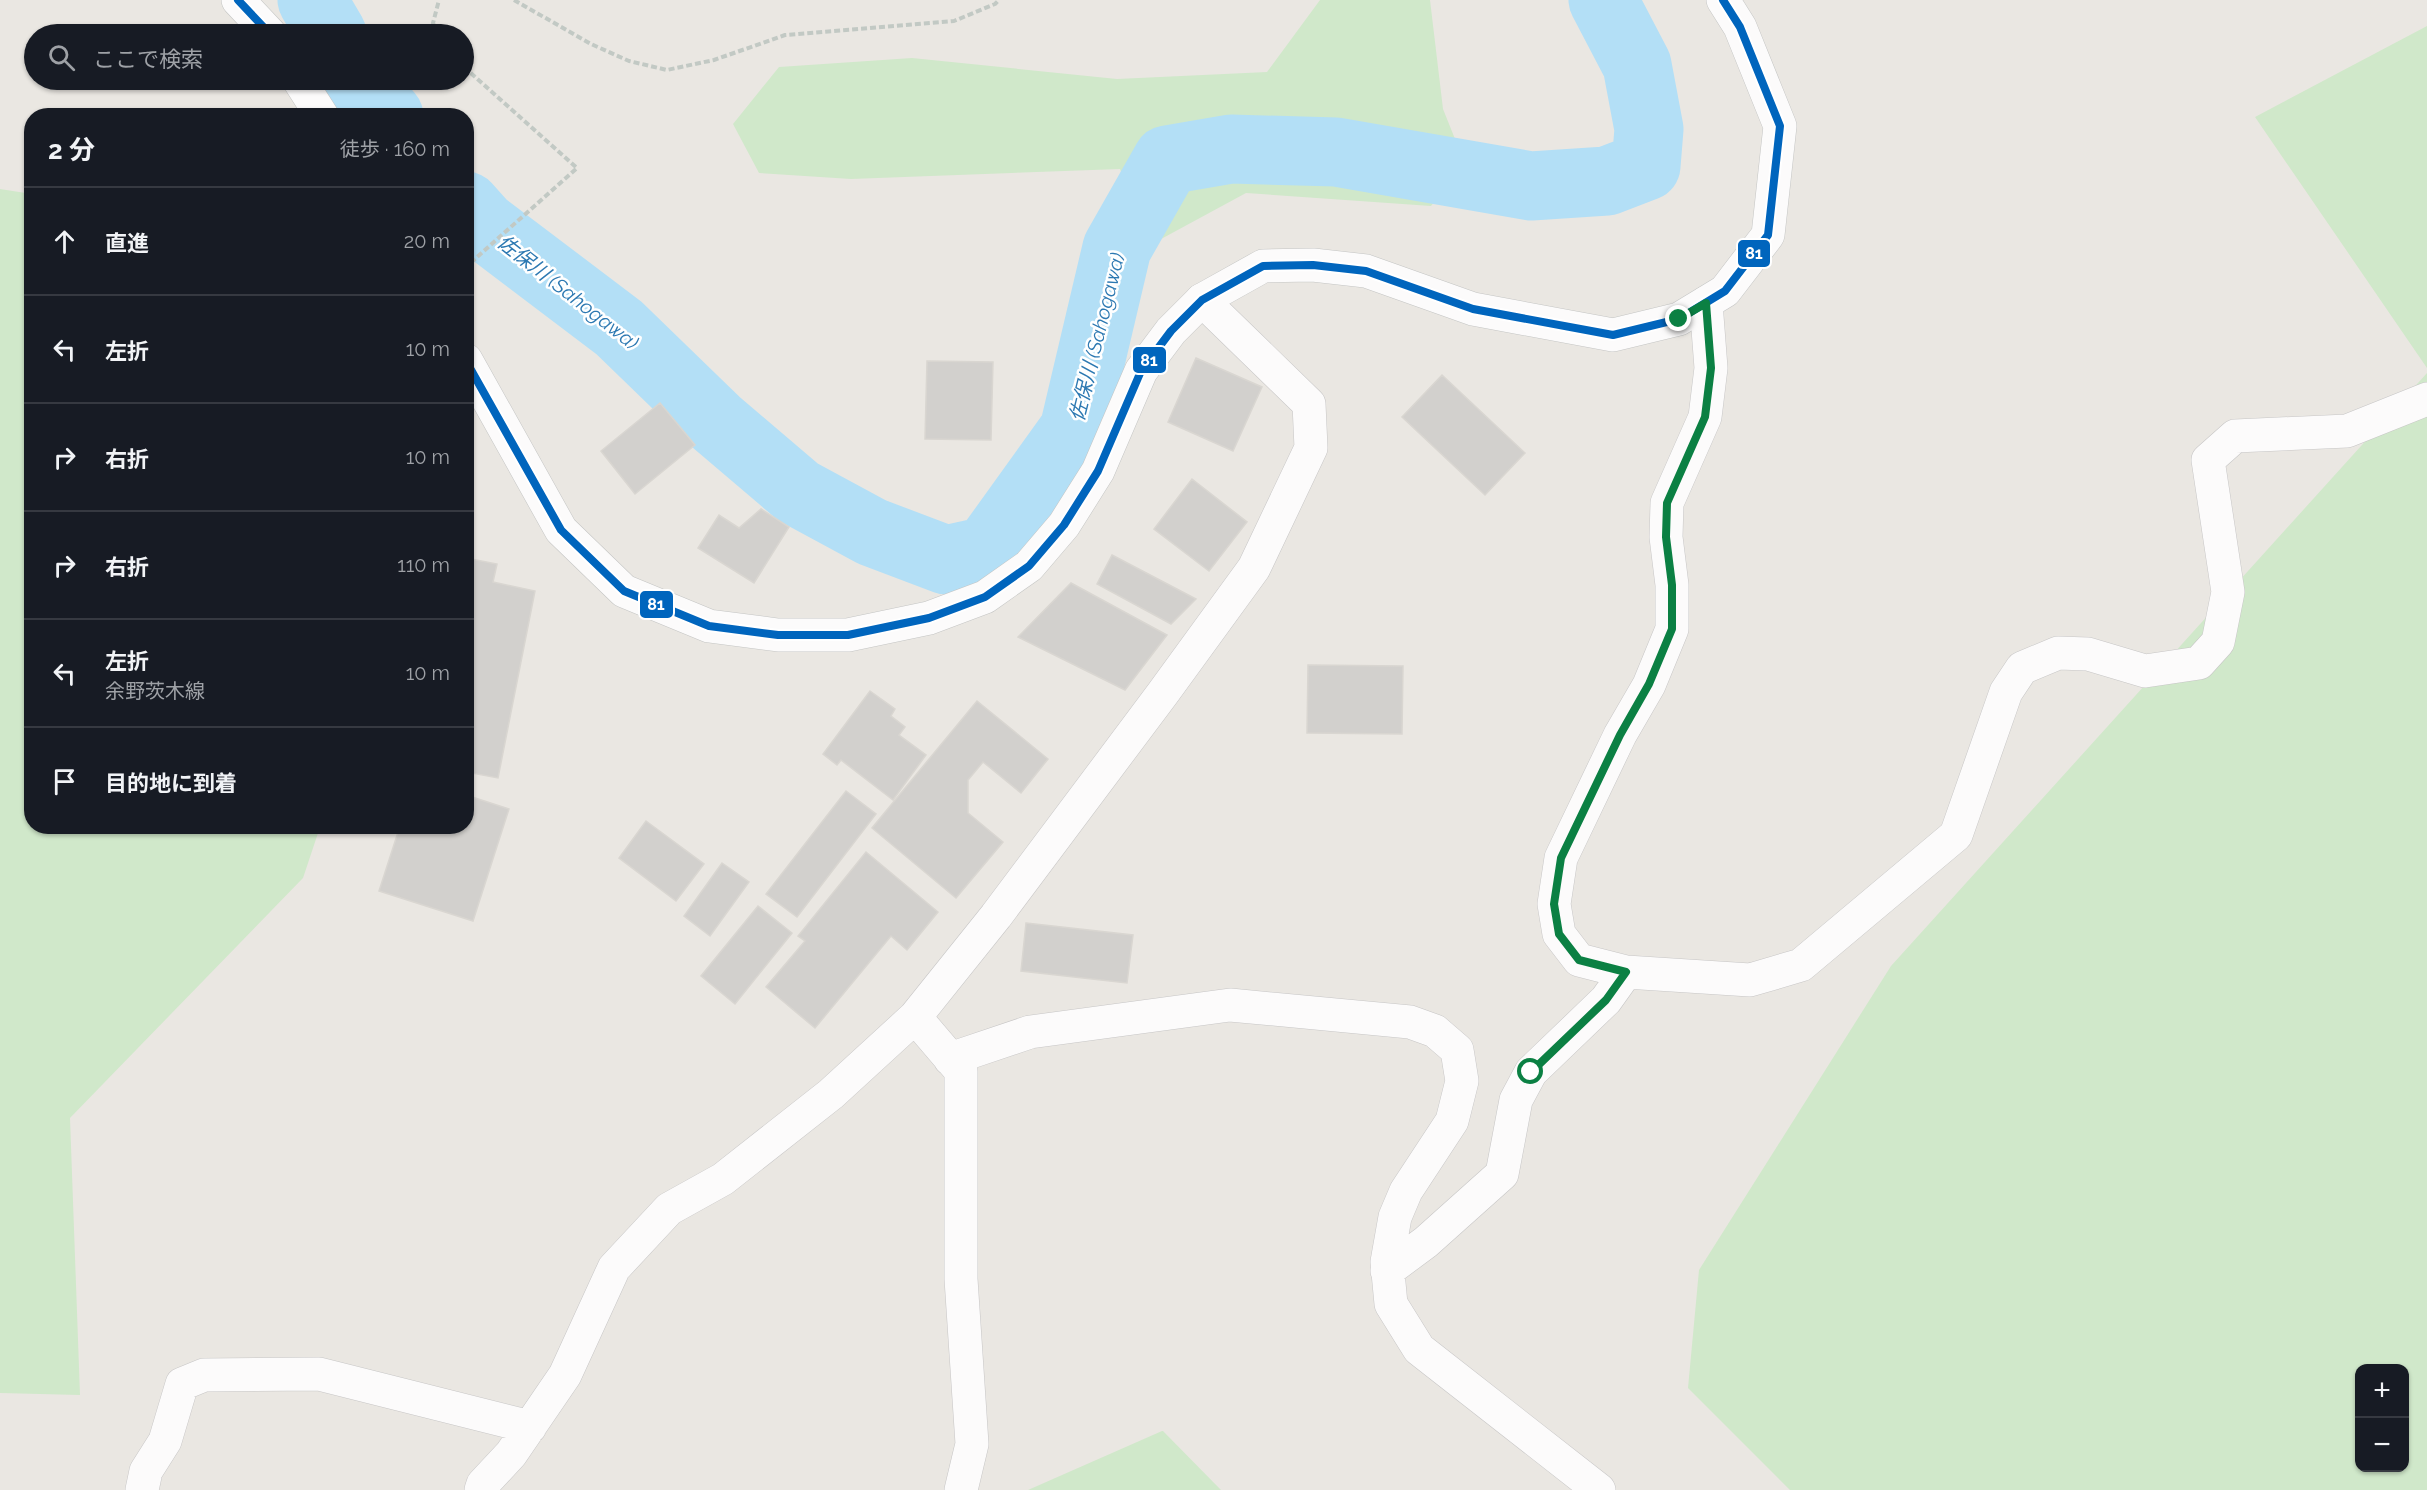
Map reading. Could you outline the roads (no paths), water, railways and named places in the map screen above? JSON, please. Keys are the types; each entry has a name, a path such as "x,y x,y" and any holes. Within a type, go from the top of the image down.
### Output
{"street":[{"path":"238,0 261,24"},
{"path":"474,374 561,530 624,591 709,626 778,635 848,635 929,618 985,597 1029,566 1064,525 1098,471 1141,371 1171,331 1202,300 1263,266 1314,265 1366,271 1473,309 1613,335 1679,319 1725,291 1768,235 1780,126 1740,27 1723,0"},
{"path":"305,90 317,108"},
{"path":"481,1490 483,1484 511,1454 565,1375 614,1268 669,1209 723,1179 831,1094 915,1017 1003,907 1254,568 1311,448 1309,404 1202,300"},
{"path":"1706,303 1711,368 1705,417 1667,503 1666,537 1672,585 1672,629 1649,684 1620,735 1561,858 1554,904 1559,934 1579,960 1626,972 1750,980 1801,965 1956,835 2006,692 2022,668 2058,653 2088,654 2145,671 2199,663 2218,642 2228,592 2208,460 2235,436 2347,431 2427,399"},
{"path":"1387,1271 1426,1242 1502,1174 1516,1100 1531,1072 1606,1000 1626,972"},
{"path":"950,1059 1030,1032 1230,1005 1410,1022 1435,1031 1457,1050 1462,1081 1452,1121 1406,1191 1395,1217 1387,1262 1391,1304 1419,1349 1599,1490"},
{"path":"915,1017 961,1071 961,1279 972,1444 961,1490"},
{"path":"142,1490 146,1471 165,1441 183,1384 204,1375 319,1374 530,1427"}],"waterway":[{"name":"佐保川 (Sahogawa)","path":"312,0 326,24"},
{"name":"佐保川 (Sahogawa)","path":"474,215 483,225 619,328 717,423 798,492 872,532 946,560 987,551 1074,430 1117,248 1167,160 1231,149 1336,152 1531,186 1607,181 1646,166 1649,129 1637,65 1603,0"},
{"name":"佐保川 (Sahogawa)","path":"367,90 382,108"}]}
